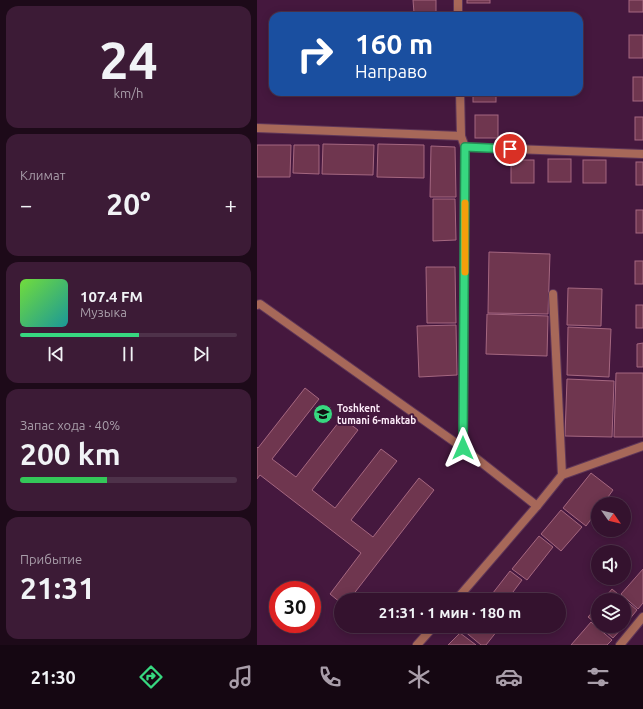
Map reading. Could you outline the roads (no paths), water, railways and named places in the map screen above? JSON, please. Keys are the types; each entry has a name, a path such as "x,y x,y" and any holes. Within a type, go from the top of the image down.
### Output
{"street":[{"path":"458,0 459,12"},
{"path":"460,96 461,136 465,147 463,448"},
{"path":"257,128 461,136"},
{"path":"465,147 643,154"},
{"path":"553,294 562,475"},
{"path":"257,305 260,304 463,448 537,506"},
{"path":"462,593 562,475 643,446"},
{"path":"619,645 643,617"},
{"path":"417,645 428,633"}],"place":[{"name":"Toshkent tumani 6-maktab","path":"323,414"}]}
